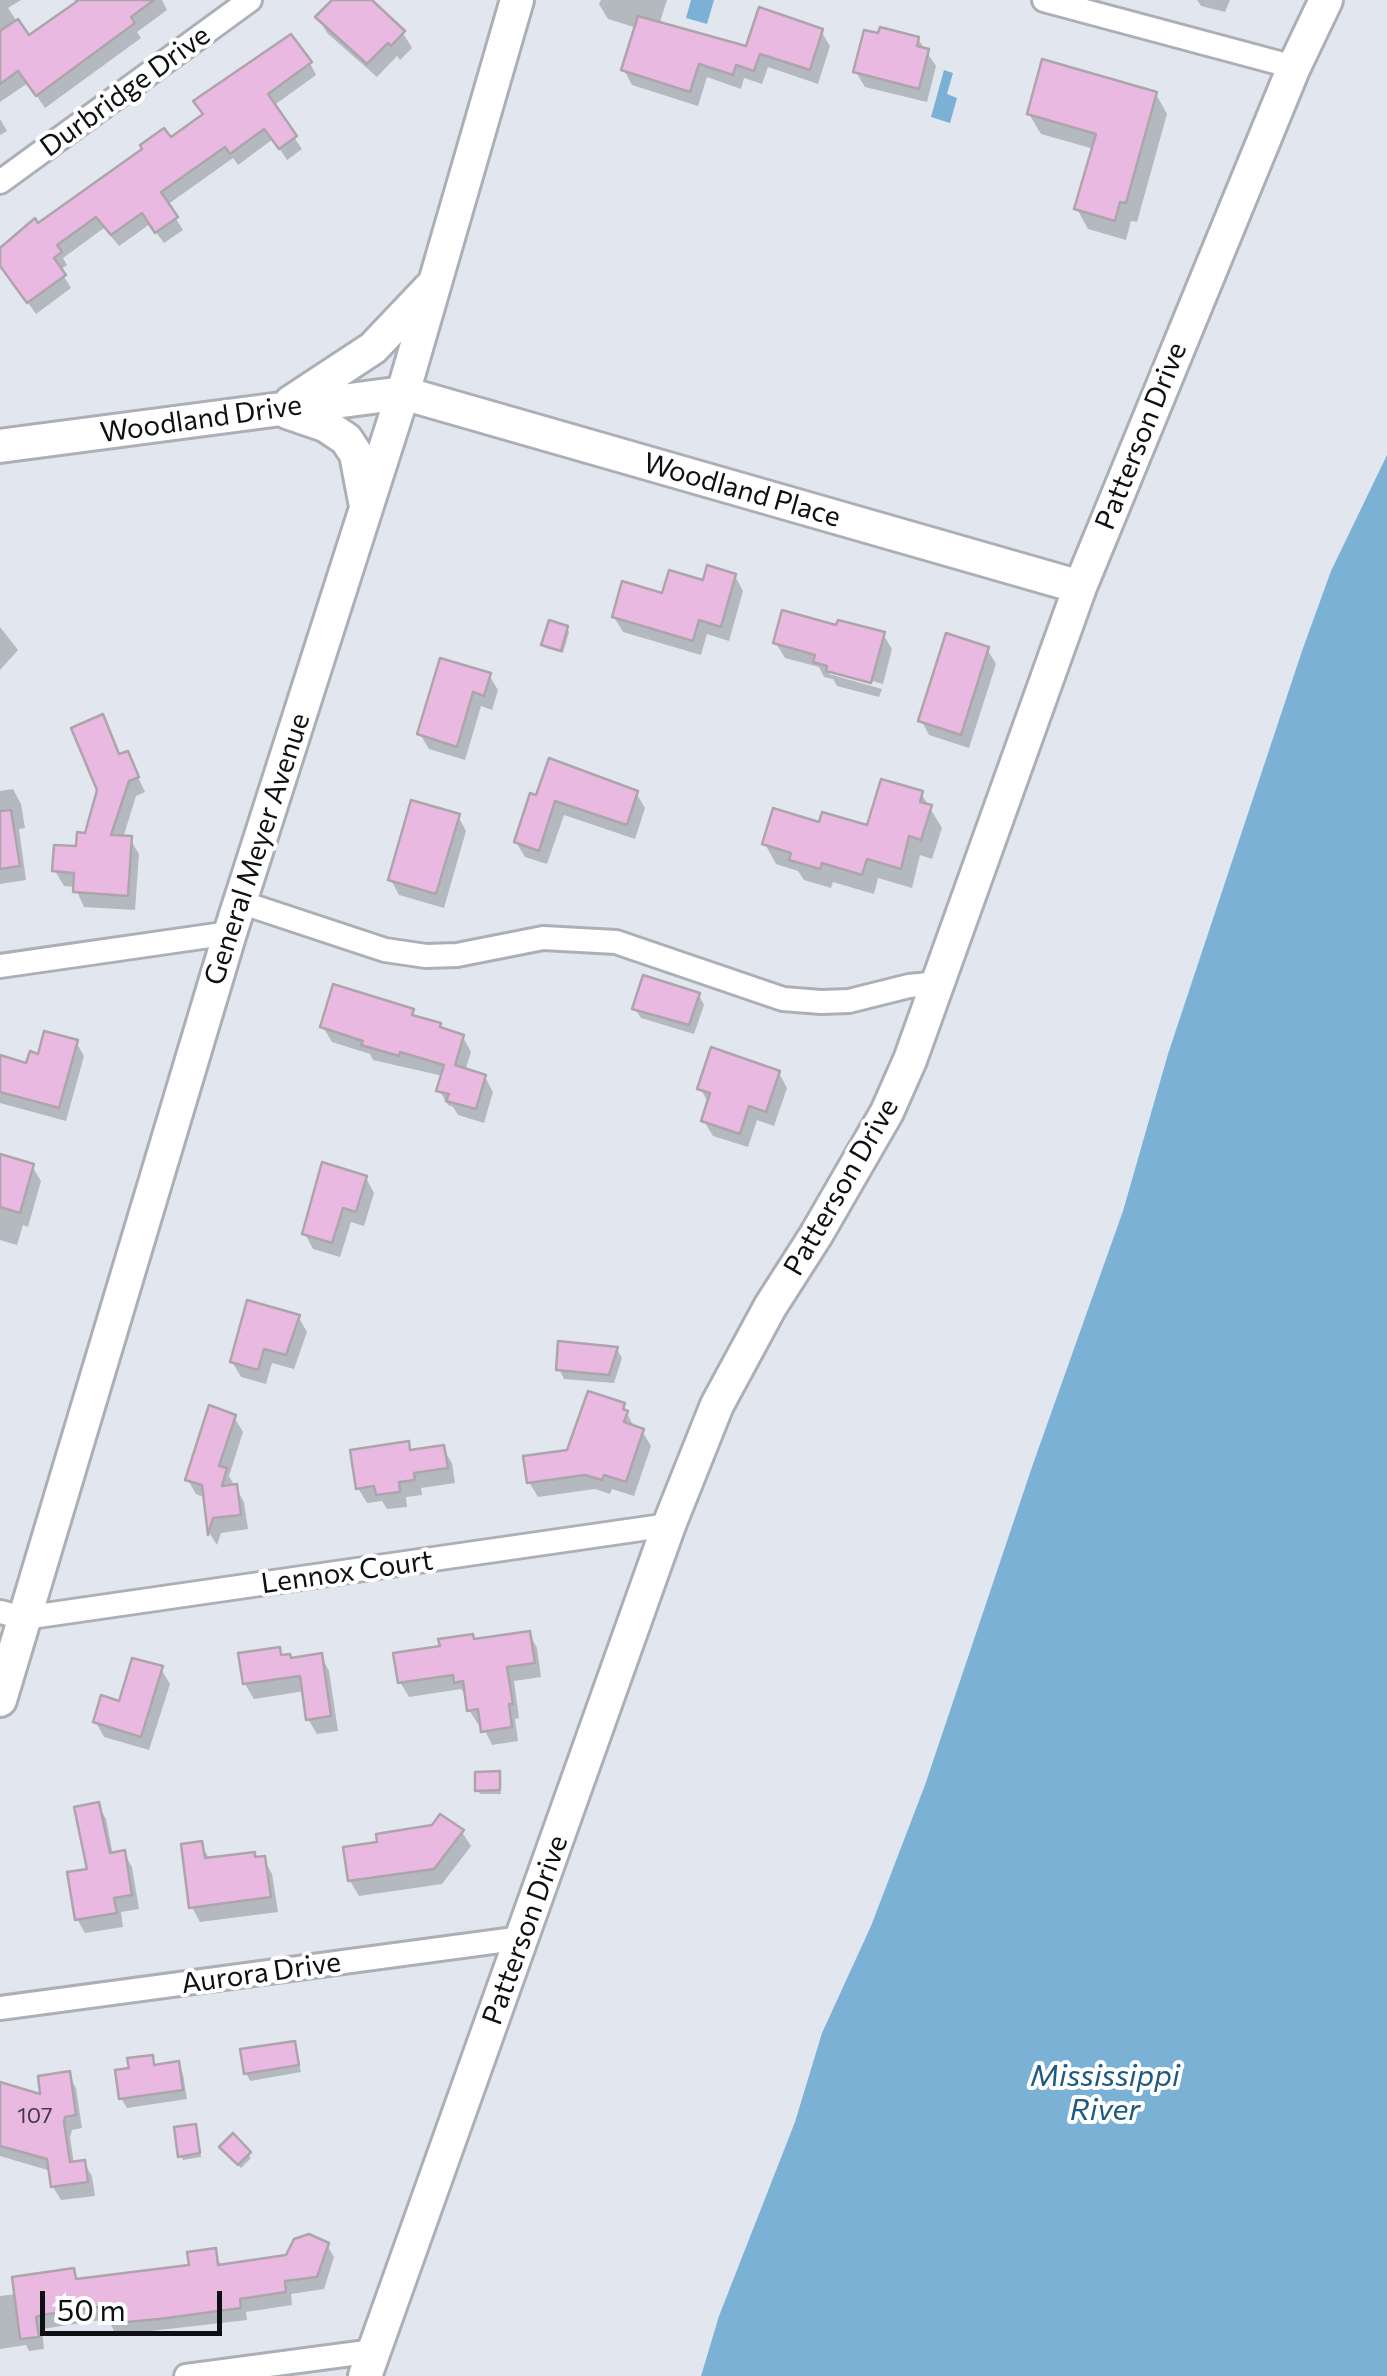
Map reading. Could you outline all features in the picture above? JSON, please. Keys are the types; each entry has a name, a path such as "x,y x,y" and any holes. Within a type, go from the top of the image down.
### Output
{"street":[{"name":"Durbridge Drive","path":"0,182 250,0"},
{"name":"General Meyer Avenue","path":"0,1700 12,1615 403,393 517,0"},
{"path":"1044,0 1294,67"},
{"name":"Patterson Drive","path":"370,2364 669,1525 716,1405 887,1112 939,983 1080,587 1294,67 1326,0"},
{"path":"278,409 373,348 435,282"},
{"name":"Woodland Place","path":"403,393 1080,587"},
{"name":"Woodland Drive","path":"0,446 403,393"},
{"path":"278,409 325,425 346,439 356,454 366,508"},
{"path":"0,966 235,918 426,956 458,955 543,938 616,942 783,999 849,1000 939,983"},
{"name":"Lennox Court","path":"12,1615 669,1525"},
{"name":"Aurora Drive","path":"0,2008 522,1938"},
{"path":"186,2376 370,2364"}],"water":[{"path":"691,0 714,0 707,24 686,18"},
{"path":"944,70 953,73 947,94 957,98 950,123 931,117"},
{"name":"Mississippi River","path":"1387,455 1387,2376 701,2376 719,2316 795,2122 822,2033 871,1926 925,1785 1123,1211 1168,1054 1302,651 1331,571"}],"building":[{"path":"79,0 154,0 131,17 135,23 36,96 18,71 0,84 0,31 18,19 29,35"},
{"path":"332,0 372,0 405,31 367,64 315,17"},
{"path":"759,7 823,29 810,70 760,54 754,71 736,65 733,75 699,64 690,92 621,70 638,16 746,46"},
{"path":"880,27 919,37 917,46 929,49 919,89 853,72 864,30 878,33"},
{"path":"291,34 312,62 268,94 297,136 279,149 264,129 230,154 225,147 161,192 178,217 155,233 142,213 111,235 96,217 57,245 62,252 54,258 66,275 27,303 0,266 0,248 35,218 38,223 142,149 140,145 164,128 171,137 203,114 193,101"},
{"path":"1042,59 1157,92 1126,203 1120,202 1115,221 1074,209 1096,134 1027,114"},
{"path":"707,565 736,574 721,627 699,620 693,641 612,617 622,581 662,593 669,570 703,580"},
{"path":"782,610 836,625 838,620 885,632 871,683 826,671 827,666 813,662 815,655 773,643"},
{"path":"549,620 568,626 561,651 541,645"},
{"path":"946,633 989,647 961,735 918,721"},
{"path":"440,658 491,673 484,696 473,692 457,747 417,734"},
{"path":"103,714 119,754 128,751 139,777 129,781 111,835 132,836 128,896 73,892 74,873 52,871 54,845 76,846 77,832 85,833 97,790 71,728"},
{"path":"549,758 638,791 627,825 555,801 539,851 514,842 530,793 536,795"},
{"path":"881,779 923,791 920,802 932,805 921,840 909,836 901,869 867,859 862,875 822,863 820,869 789,860 791,853 762,844 773,808 819,822 822,812 867,825"},
{"path":"411,800 460,814 436,894 388,880"},
{"path":"11,810 20,866 0,869 0,811"},
{"path":"643,975 700,993 689,1025 632,1009"},
{"path":"333,984 414,1009 412,1015 464,1035 455,1065 486,1075 476,1109 446,1101 449,1094 436,1091 444,1065 361,1045 363,1041 320,1027"},
{"path":"44,1031 78,1040 59,1108 0,1092 0,1055 26,1063 30,1051 38,1054"},
{"path":"711,1047 780,1071 766,1112 749,1106 740,1134 701,1121 710,1093 697,1089"},
{"path":"0,1154 34,1164 20,1213 0,1207"},
{"path":"322,1162 367,1176 356,1212 343,1208 332,1243 302,1234"},
{"path":"247,1300 300,1315 286,1355 264,1349 258,1370 230,1362"},
{"path":"558,1341 618,1347 609,1375 556,1370"},
{"path":"588,1391 625,1403 623,1409 628,1411 624,1422 644,1429 626,1482 604,1475 602,1480 585,1475 527,1483 523,1456 567,1450"},
{"path":"209,1405 236,1415 219,1466 227,1468 222,1486 237,1484 241,1515 213,1518 208,1535 202,1485 185,1480"},
{"path":"409,1441 410,1450 444,1445 448,1468 414,1473 415,1480 399,1482 400,1492 376,1495 374,1486 356,1489 350,1450"},
{"path":"530,1631 535,1663 507,1667 512,1727 481,1732 478,1709 467,1711 463,1681 454,1683 453,1675 398,1683 393,1653 440,1646 438,1639 473,1634 474,1639"},
{"path":"280,1647 281,1655 290,1654 291,1658 322,1653 331,1716 306,1720 300,1676 243,1684 238,1653"},
{"path":"132,1658 163,1666 141,1737 93,1722 101,1695 119,1701"},
{"path":"500,1771 500,1790 475,1791 475,1772"},
{"path":"99,1802 110,1853 125,1850 132,1895 114,1898 117,1913 75,1920 67,1872 87,1869 74,1807"},
{"path":"440,1814 464,1830 434,1869 348,1881 343,1847 377,1842 376,1834 432,1825"},
{"path":"202,1841 205,1858 255,1852 255,1857 265,1856 271,1897 189,1908 181,1844"},
{"path":"295,2041 299,2065 244,2074 240,2049"},
{"path":"153,2055 154,2065 179,2061 183,2090 119,2099 115,2070 129,2068 127,2058"},
{"path":"70,2071 76,2115 65,2117 64,2122 70,2162 85,2160 88,2182 51,2187 47,2159 0,2146 0,2082 40,2094 38,2076"},
{"path":"196,2124 200,2153 178,2157 174,2127"},
{"path":"233,2133 251,2152 238,2165 219,2147"},
{"path":"309,2234 329,2243 317,2277 285,2281 286,2292 240,2299 241,2308 106,2324 104,2306 42,2315 36,2317 39,2337 20,2339 12,2277 74,2268 76,2279 189,2265 187,2252 216,2248 218,2265 286,2255 294,2239"}]}
